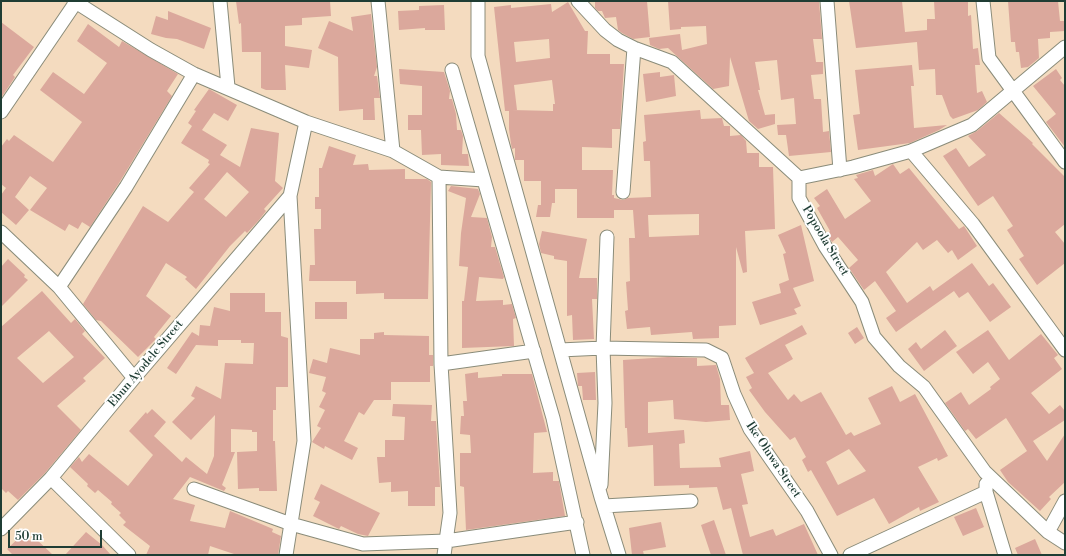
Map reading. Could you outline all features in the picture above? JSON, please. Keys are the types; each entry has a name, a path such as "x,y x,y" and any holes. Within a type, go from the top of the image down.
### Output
{"street":[{"path":"1,112 75,1 151,50 194,74 306,122 394,151 439,177 484,180"},
{"path":"220,1 228,88"},
{"path":"378,1 394,151"},
{"path":"478,1 478,56 602,502 619,555"},
{"path":"578,1 605,30 618,40 634,48 672,62 800,178 840,170 911,151 972,125 1014,91 1065,46"},
{"path":"827,1 840,170"},
{"path":"983,1 989,58 1065,162"},
{"path":"623,192 634,48"},
{"path":"452,70 553,418 583,555"},
{"path":"59,287 126,188 194,74"},
{"path":"286,555 304,441 290,196 306,122"},
{"path":"911,151 973,224 1065,350"},
{"path":"439,177 441,364 450,513 444,555"},
{"name":"Popoola Street","path":"800,178 799,198 825,246 862,302 874,337 899,366 924,387 985,472 1048,532 1065,543"},
{"name":"Ebun Ayodele Street","path":"2,524 51,478 134,378 290,196"},
{"path":"1,232 59,287 134,378"},
{"path":"602,502 605,402 603,348 607,237"},
{"name":"Ike Oluwa Street","path":"560,350 603,348 706,350 722,358 734,394 750,429 807,511 831,555"},
{"path":"441,364 534,351"},
{"path":"985,472 986,492 1005,555"},
{"path":"51,478 129,555"},
{"path":"194,489 291,524 363,544 446,542 577,522"},
{"path":"850,555 986,492"},
{"path":"602,502 691,501"},
{"path":"1048,532 1065,501"}],"building":[{"path":"236,1 330,1 331,16 302,18 302,25 285,26 285,46 312,50 309,68 285,65 286,90 266,90 261,88 261,52 242,52 241,23 239,24"},
{"path":"595,1 647,1 650,37 633,39 622,33 618,30 616,17 605,18 602,11 598,11 595,8"},
{"path":"668,1 819,1 822,39 813,39 816,62 823,62 823,74 811,75 814,99 821,99 823,132 829,131 831,152 789,156 786,135 778,135 777,125 796,124 794,98 781,100 777,60 755,62 760,90 758,90 765,115 775,114 775,124 758,129 749,121 730,57 729,86 713,89 668,48 659,49 650,45 649,38 680,34 682,50 707,44 706,26 681,27 681,29 670,30"},
{"path":"849,1 902,1 905,32 927,30 927,19 935,19 934,1 968,1 968,16 971,15 973,49 978,48 980,65 975,65 977,93 982,91 987,102 978,110 953,119 950,116 942,95 936,95 935,69 919,70 917,42 856,48"},
{"path":"1008,1 1058,1 1060,21 1065,21 1065,31 1050,32 1050,38 1038,39 1039,58 1028,67 1021,68 1019,52 1016,52 1015,42 1011,42"},
{"path":"568,2 585,31 588,31 587,54 610,54 610,64 624,64 620,129 612,129 612,148 582,147 582,170 613,170 612,195 614,195 614,198 623,200 628,198 651,197 650,161 644,161 643,142 646,141 644,115 700,110 701,119 722,118 724,126 730,126 730,136 741,135 746,141 747,153 759,153 759,167 773,167 775,229 745,231 747,272 743,273 736,247 736,325 719,326 719,338 693,339 692,332 651,335 650,327 627,329 625,311 628,310 626,282 630,281 629,238 635,238 633,210 614,210 614,218 577,218 577,189 555,189 555,203 552,203 550,217 536,217 538,205 541,205 541,181 524,181 524,160 515,160 515,148 512,149 509,129 509,111 505,111 494,7 511,5 511,8 551,4 552,12","holes":["549,39 550,58 516,62 514,42","552,80 555,104 553,104 553,111 512,110 517,110 514,85","699,214 699,235 649,237 648,215"]},
{"path":"444,5 445,30 425,30 425,28 399,30 398,11 419,10 419,6"},
{"path":"168,11 211,28 204,49 177,39 151,34 156,16 168,20"},
{"path":"371,14 377,67 374,76 377,76 380,98 374,98 375,120 363,120 363,109 339,111 338,57 318,48 329,21 353,31 351,17"},
{"path":"1,22 34,47 13,75 15,77 1,98"},
{"path":"88,24 119,47 122,41 178,74 167,91 172,96 119,183 90,227 82,222 78,229 69,224 65,231 30,210 47,188 30,176 15,197 29,210 16,225 1,212 1,195 6,188 1,184 1,147 7,139 9,141 14,135 53,162 82,122 40,90 53,72 84,94 107,63 77,41"},
{"path":"912,65 914,86 911,86 914,128 947,125 910,143 858,150 853,115 860,114 855,70"},
{"path":"399,69 444,72 450,91 449,99 452,99 456,114 457,130 461,130 463,136 462,154 468,154 469,166 441,165 441,154 422,155 421,130 408,130 408,115 422,115 422,86 400,84"},
{"path":"1056,69 1062,78 1060,80 1065,86 1065,147 1046,122 1056,114 1033,86"},
{"path":"660,72 660,77 674,75 676,96 646,102 643,74"},
{"path":"209,89 237,105 228,121 214,113 202,130 227,145 220,155 240,167 251,128 279,133 275,181 283,188 264,209 266,211 259,220 247,233 245,231 230,246 196,289 185,279 187,277 166,263 146,296 171,316 154,337 156,339 138,357 101,321 96,320 83,304 143,206 168,222 194,192 189,188 210,164 208,163 209,160 181,143 192,126 188,123 196,111 194,110","holes":["227,172 249,192 226,217 204,199"]},
{"path":"999,113 1033,143 1032,144 1065,177 1065,224 1055,232 1065,244 1065,263 1037,285 1019,259 1024,256 1007,230 1013,226 993,196 978,206 943,156 956,148 969,167 986,155 968,136 977,131"},
{"path":"329,146 356,155 353,165 368,164 369,170 405,169 405,179 427,179 431,182 428,299 384,299 384,293 356,294 356,281 309,281 310,265 315,265 314,229 321,229 321,209 315,209 315,197 319,197 319,168 322,168"},
{"path":"893,164 900,174 909,168 959,229 964,226 977,246 958,260 952,250 948,253 937,240 923,250 917,242 886,272 907,303 930,286 933,291 972,263 989,286 993,283 1011,307 990,322 968,292 959,298 954,291 896,332 886,318 896,311 875,281 864,290 849,268 858,260 838,237 832,242 827,234 830,231 817,208 820,206 814,198 827,189 845,219 871,201 854,179 858,178 856,175 873,170 875,176"},
{"path":"451,186 478,189 480,194 471,217 487,218 492,237 491,247 495,247 504,277 503,279 479,277 476,301 503,300 503,305 512,304 516,318 513,319 514,346 462,348 462,301 464,301 468,267 459,266 461,233 466,198 448,191"},
{"path":"801,225 814,281 793,288 801,306 794,309 797,314 760,325 752,302 781,293 779,284 789,280 783,254 786,253 778,235"},
{"path":"542,231 587,239 579,278 597,278 597,299 592,299 594,339 573,340 572,315 567,316 567,261 554,259 554,256 541,253 539,244"},
{"path":"8,259 25,275 24,277 28,280 1,307 1,267"},
{"path":"42,291 71,323 75,319 85,331 82,334 105,358 83,378 86,381 57,406 81,430 45,473 18,500 8,491 6,493 1,488 1,327","holes":["49,331 74,357 43,383 17,358"]},
{"path":"230,293 265,293 265,312 281,312 281,336 288,338 288,387 276,387 276,410 273,410 273,441 275,441 277,491 259,491 259,488 238,489 237,452 257,451 257,432 252,432 252,430 231,429 231,452 235,452 222,485 226,488 224,491 190,477 173,499 195,505 190,521 225,528 230,511 273,529 272,532 281,536 278,555 237,555 210,546 208,555 146,555 150,546 123,525 126,522 119,515 121,513 111,504 112,502 98,490 95,493 70,467 79,457 82,462 89,454 128,486 153,455 129,431 146,412 147,414 152,409 166,422 154,436 182,462 186,457 207,474 214,456 215,415 191,440 172,422 195,398 191,396 196,386 221,399 225,363 253,364 254,343 241,343 241,340 218,340 218,346 196,345 176,374 167,368 192,332 199,336 200,325 210,326 214,307 230,311"},
{"path":"315,302 347,302 347,319 315,319"},
{"path":"802,325 807,334 785,345 793,359 768,373 788,400 794,394 801,402 821,392 846,435 851,432 854,436 881,424 868,398 892,386 900,402 915,394 948,456 938,461 937,458 918,467 939,502 920,511 919,507 889,524 874,498 837,516 811,470 808,472 802,460 806,457 795,437 790,440 765,412 749,390 752,388 746,377 754,373 745,358","holes":["849,449 866,471 838,485 826,462"]},
{"path":"857,327 864,338 855,344 848,333"},
{"path":"945,330 957,346 924,371 908,349 916,342 921,349"},
{"path":"988,330 1009,360 1041,334 1058,355 1054,358 1062,369 1031,393 1049,414 1060,405 1065,411 1065,420 1033,441 1047,461 1065,434 1065,482 1049,497 1051,499 1040,511 1008,482 1000,470 1027,451 1006,418 976,439 968,429 965,431 945,403 961,392 969,405 991,389 990,387 1000,379 988,362 973,374 956,352"},
{"path":"384,332 384,335 429,336 429,355 433,355 433,366 430,366 430,382 391,382 391,400 374,400 364,415 359,412 344,441 358,448 352,460 325,446 324,449 312,442 321,428 317,426 325,410 319,407 326,393 322,391 326,377 309,373 313,359 327,363 330,348 360,355 360,339 374,339 374,333"},
{"path":"668,357 697,358 697,366 716,365 720,379 721,405 729,405 730,420 706,422 674,419 673,400 648,402 648,433 684,430 685,443 679,444 680,468 721,467 719,458 750,451 754,471 741,474 748,504 742,505 750,537 773,529 776,536 804,524 818,555 743,555 731,508 723,510 717,487 689,488 689,485 654,486 653,445 628,447 627,428 625,428 623,360"},
{"path":"478,372 478,378 502,376 502,374 532,374 547,432 534,433 533,473 553,472 553,481 559,481 565,516 466,530 464,487 460,486 460,453 471,453 470,435 460,434 461,416 464,416 463,401 467,401 465,374"},
{"path":"595,372 596,400 583,400 582,386 578,386 577,373"},
{"path":"393,404 432,405 431,421 436,421 440,487 435,487 435,506 408,506 408,491 391,492 391,482 379,483 377,457 385,457 385,440 404,440 405,417 392,416"},
{"path":"321,484 380,513 368,536 358,534 341,526 339,529 313,516 320,502 314,499"},
{"path":"976,508 984,527 963,536 954,517"},
{"path":"714,520 726,555 711,555 701,525"},
{"path":"661,522 666,547 643,551 644,555 632,555 629,528"},
{"path":"86,532 102,545 111,555 65,555"},
{"path":"23,534 30,541 34,537 53,555 13,555 7,549"},
{"path":"1035,539 1042,555 1018,555 1015,548"}]}
